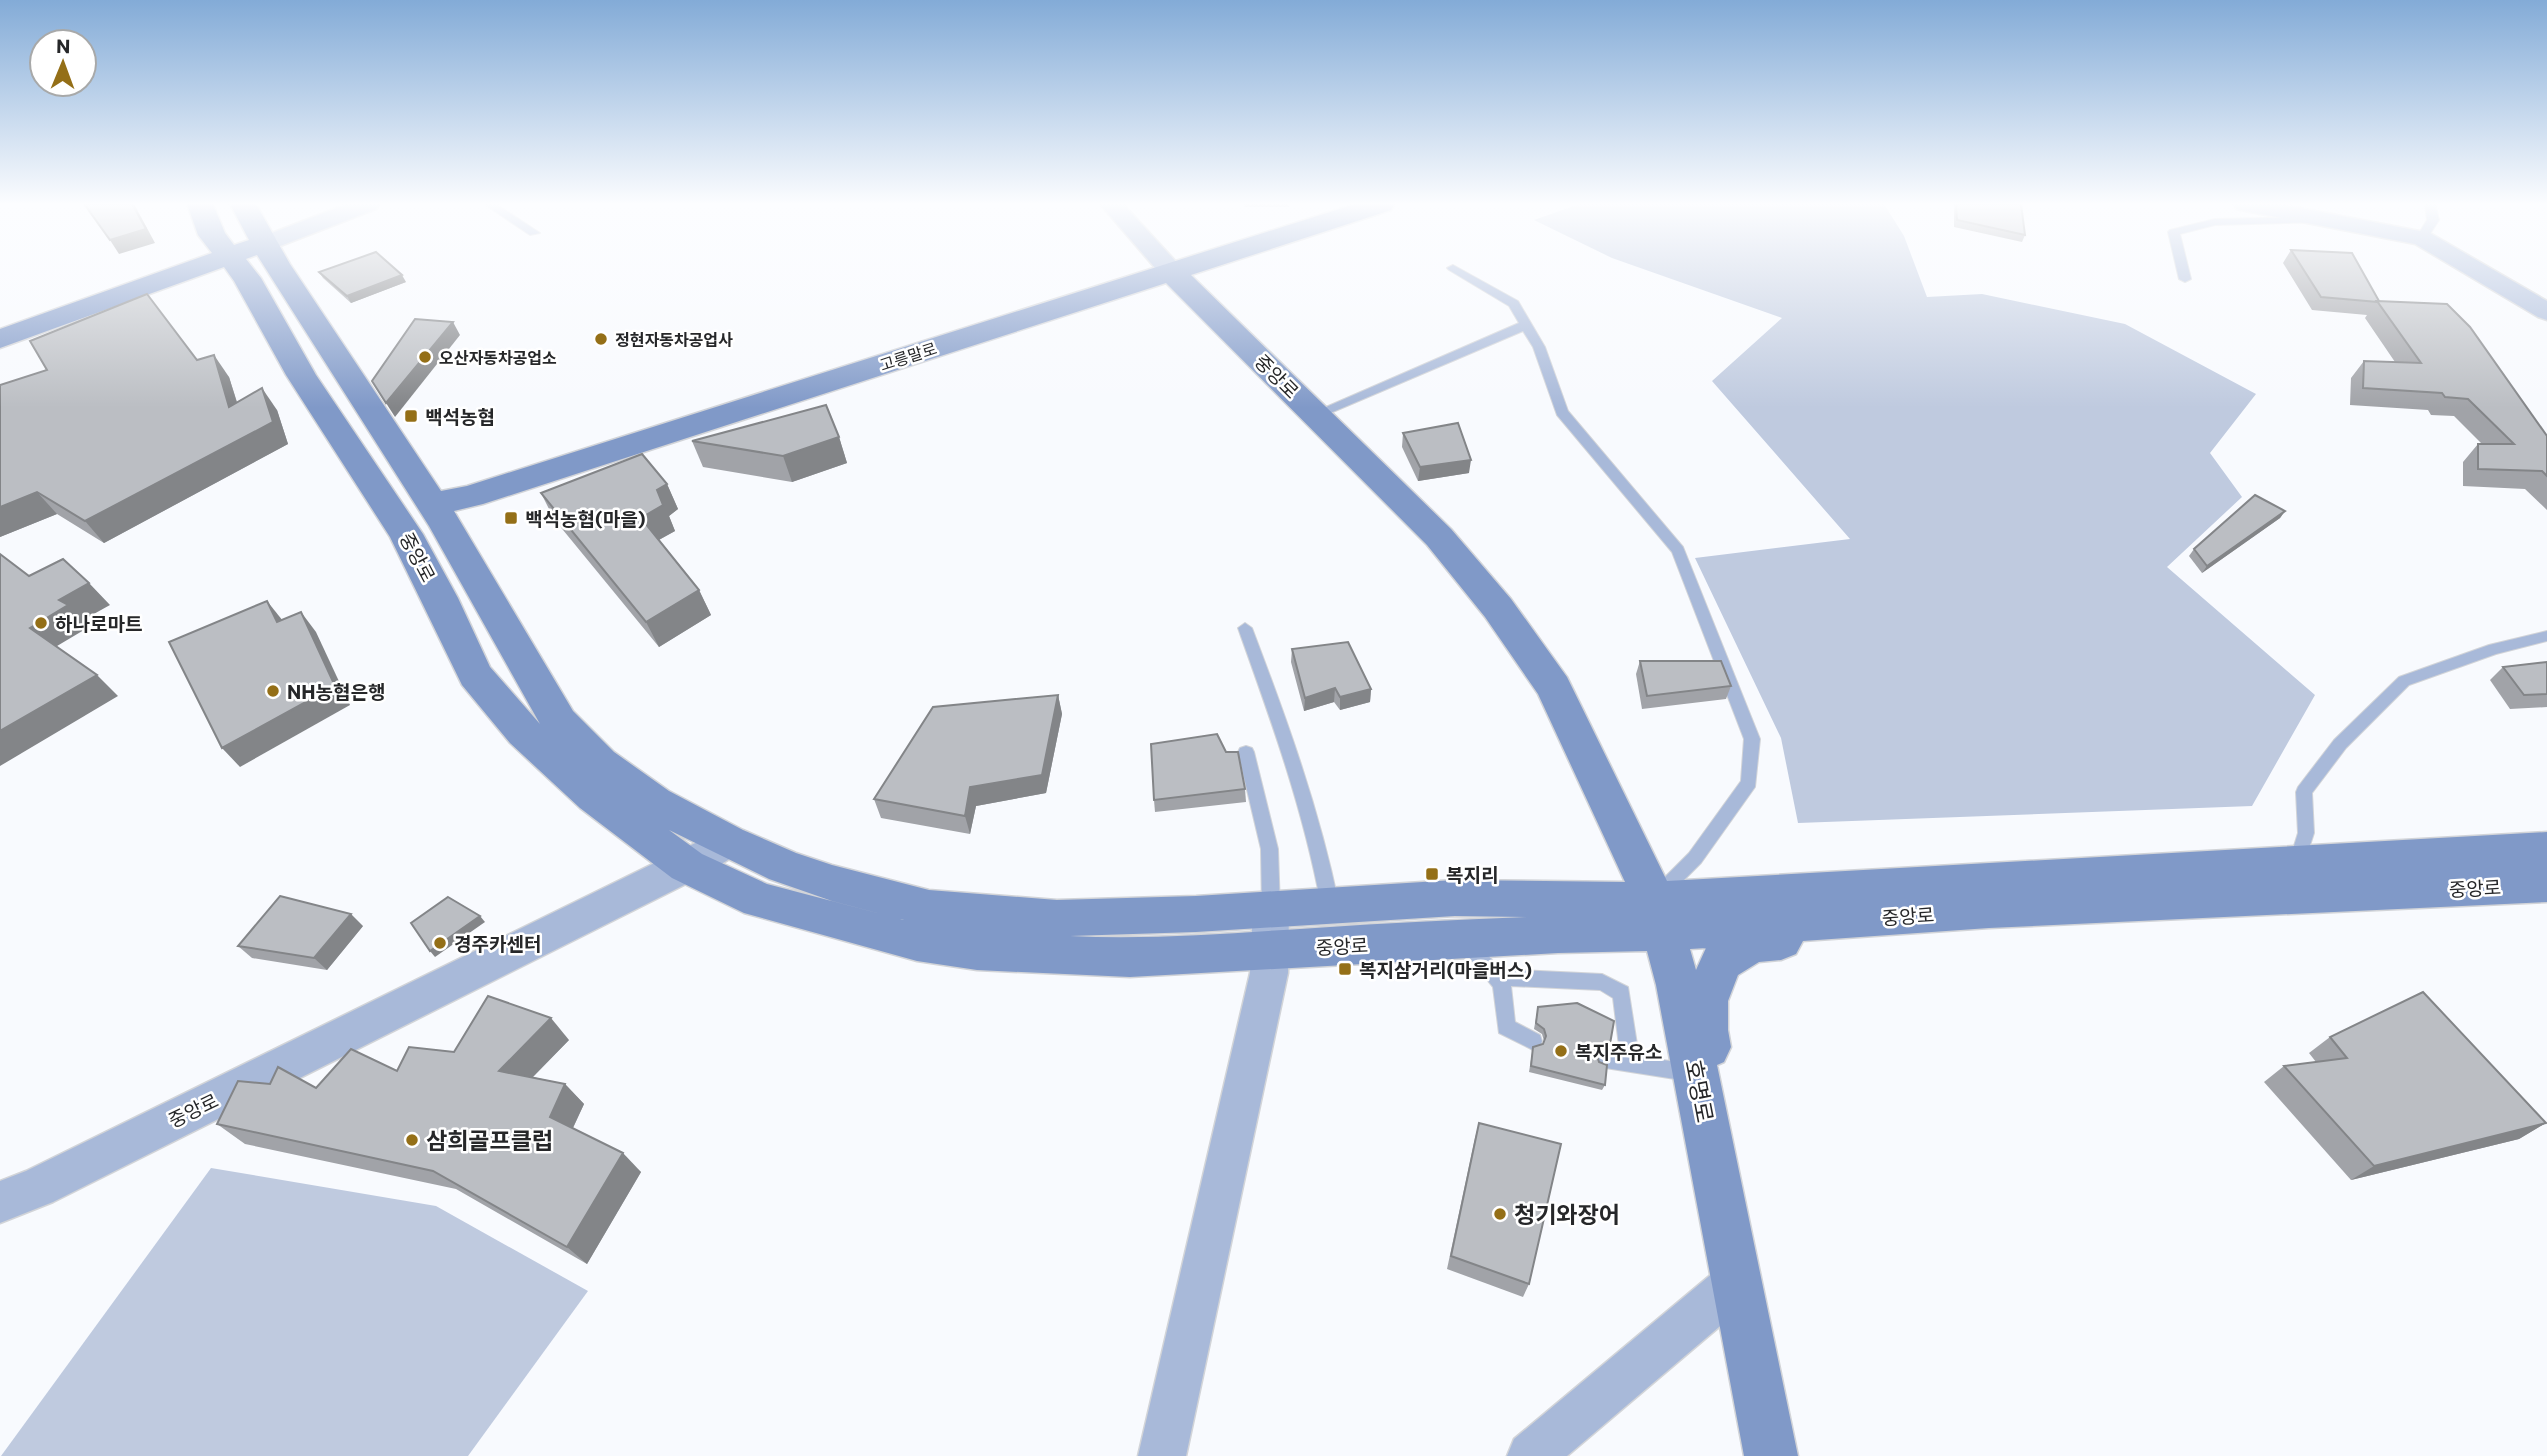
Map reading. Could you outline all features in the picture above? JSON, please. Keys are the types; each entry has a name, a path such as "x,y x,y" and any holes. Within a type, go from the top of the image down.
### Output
{"main road":[{"path":"0,339 184,272"},
{"name":"중앙로","path":"242,272 301,375 401,525 440,598 475,675 524,732 594,797 687,866 759,900 917,942 965,949 1130,958 1270,952 1312,947 1464,939 1658,916 2297,862 2547,849"},
{"name":"중앙로","path":"281,272 433,504 559,722 600,763 655,803 728,842 784,867 929,908 1057,918 1196,914 1455,898 1658,916 1989,910 2547,884"},
{"name":"고릉말로","path":"433,504 471,496 1168,272"},
{"name":"중앙로","path":"1172,272 1439,537 1498,608 1554,687 1658,916"},
{"path":"1734,1265 1732,1175 1705,1030 1706,1001 1721,962 1752,944 1844,938 1905,930 1989,910"},
{"name":"호명로","path":"1658,916 1678,985 1771,1456"}],"street":[{"path":"2478,272 2547,312"},
{"name":"중앙로","path":"0,1202 38,1187 687,866 728,842"},
{"path":"1162,1456 1269,973 1271,909"},
{"path":"1531,1456 1734,1265"}],"lane":[{"path":"1459,272 1514,304 1539,348 1562,412 1678,550 1752,739 1749,782 1658,916"},
{"path":"2183,272 2185,279"},
{"path":"1316,414 1526,325"},
{"path":"1245,628 1294,761 1318,844 1330,905"},
{"path":"2297,862 2306,833 2304,792 2340,744 2404,681 2494,649 2547,636"},
{"path":"1247,752 1273,862 1275,882 1271,909"},
{"path":"1464,939 1502,984 1506,1027 1533,1041"},
{"path":"1497,978 1602,982 1622,993 1631,1065"},
{"path":"1606,1061 1696,1073"}],"shaded area":[{"path":"1652,272 1918,272 1927,297 1982,294 2125,324 2256,394 2210,453 2242,497 2167,567 2315,695 2252,806 1798,823 1781,738 1695,558 1850,539 1712,381 1782,318"},
{"path":"211,1168 436,1206 588,1291 468,1456 1,1456"}],"building":[{"path":"319,272 399,272 402,275 347,296"},
{"path":"2305,272 2363,272 2379,301 2378,302 2321,297"},
{"path":"147,294 197,360 214,355 229,407 262,388 273,422 85,521 37,492 0,507 0,385 47,370 30,341"},
{"path":"2377,301 2447,304 2470,327 2547,436 2547,476 2542,471 2478,469 2478,444 2514,444 2468,399 2445,397 2442,393 2363,388 2364,361 2421,363"},
{"path":"415,319 453,322 386,403 372,381"},
{"path":"826,405 839,437 783,456 692,441"},
{"path":"1458,423 1471,460 1420,467 1403,433"},
{"path":"642,454 667,484 657,490 663,505 641,518 699,590 646,622 541,493"},
{"path":"2255,495 2285,511 2207,566 2194,549"},
{"path":"0,554 29,576 63,559 89,583 59,600 68,605 30,628 97,675 0,731"},
{"name":"NH농협은행","path":"267,601 277,622 301,612 335,686 222,748 169,642"},
{"path":"1348,642 1371,689 1340,697 1335,688 1305,698 1292,649"},
{"path":"1640,661 1721,661 1731,686 1647,696"},
{"path":"2547,662 2547,694 2524,695 2503,667"},
{"path":"1058,695 1042,775 970,787 965,816 874,799 933,707"},
{"path":"1217,734 1226,752 1238,752 1245,789 1154,800 1151,744"},
{"path":"280,896 351,914 314,958 238,946"},
{"name":"경주카센터","path":"448,897 480,916 430,951 411,923"},
{"path":"2423,992 2546,1123 2374,1166 2284,1066 2347,1058 2330,1037"},
{"name":"삼희골프클럽","path":"488,996 551,1018 499,1071 565,1084 550,1117 623,1153 567,1247 433,1171 217,1124 238,1081 270,1084 278,1067 316,1088 351,1049 397,1071 409,1047 454,1052"},
{"path":"1577,1003 1614,1021 1610,1044 1600,1047 1597,1055 1599,1062 1607,1065 1605,1085 1531,1066 1533,1047 1543,1044 1546,1036 1544,1029 1536,1023 1538,1007"},
{"name":"청기와장어","path":"1479,1123 1561,1144 1529,1284 1451,1256"}],"place":[{"name":"정현자동차공업사","path":"601,339"},
{"name":"오산자동차공업소","path":"425,357"},
{"name":"백석농협","path":"411,416"},
{"name":"백석농협(마을)","path":"511,518"},
{"name":"하나로마트","path":"41,623"},
{"name":"NH농협은행","path":"273,691"},
{"name":"복지리","path":"1432,874"},
{"name":"경주카센터","path":"440,943"},
{"name":"복지삼거리(마을버스)","path":"1345,969"},
{"name":"복지주유소","path":"1561,1051"},
{"name":"삼희골프클럽","path":"412,1140"},
{"name":"청기와장어","path":"1500,1214"}]}
